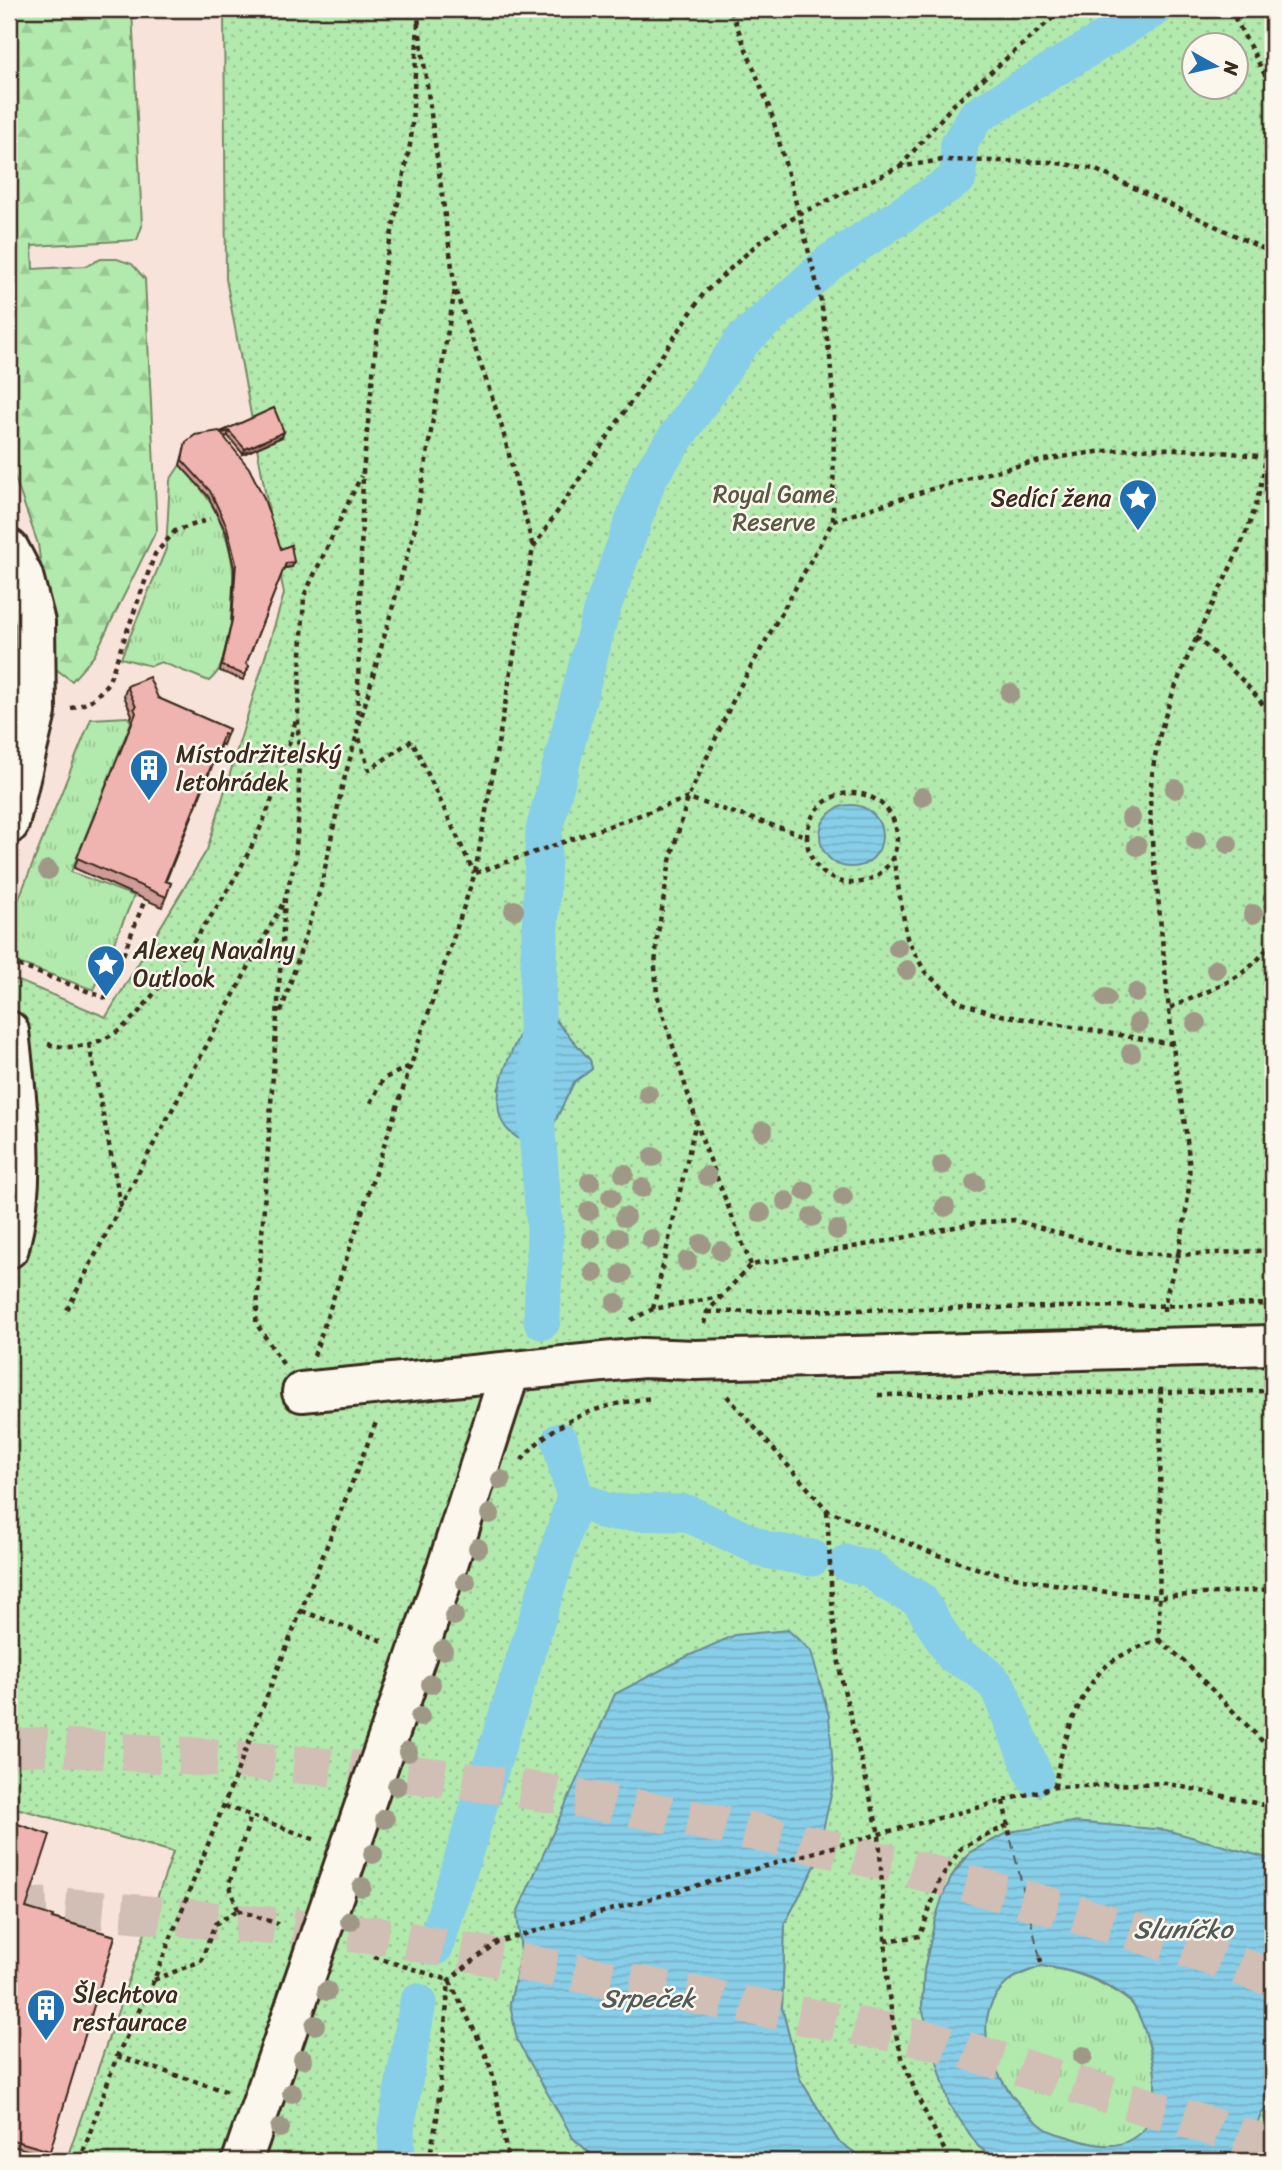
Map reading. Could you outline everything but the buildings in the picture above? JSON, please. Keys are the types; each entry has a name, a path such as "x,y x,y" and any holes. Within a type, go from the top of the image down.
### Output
{"street":[{"path":"9,549 23,576 35,622 36,712 9,824"},
{"path":"9,1248 14,1227 21,1136 24,1036"},
{"path":"302,1392 643,1359 695,1360 1273,1345"},
{"path":"242,2161 417,1654 510,1372"}],"path":[{"path":"417,9 456,289 501,424 533,548"},
{"path":"730,9 771,112 810,252 831,357 834,413 833,521 738,690 688,798 670,861 657,939 657,995 696,1121 751,1265"},
{"path":"899,167 952,106 1063,9"},
{"path":"1230,9 1273,90"},
{"path":"418,23 411,140 383,275 363,472 357,732 369,770 412,740 475,873"},
{"path":"302,1392 475,873 533,548 704,293 757,244 799,214 899,167 942,160 1052,162 1094,169 1266,250 1273,248"},
{"path":"278,1020 321,887 342,787 414,532 456,289"},
{"path":"1164,1306 1178,1255 1189,1161 1172,1044 1150,809 1152,778 1166,708 1196,637 1247,530 1259,493 1267,457 1273,390"},
{"path":"833,521 916,494 1025,464 1132,449 1182,449 1267,457"},
{"path":"302,1392 256,1323 285,899 295,861 299,809 298,713 304,596 363,472"},
{"path":"87,705 100,694 109,681 155,554 175,531 210,519"},
{"path":"1196,637 1237,674 1273,720"},
{"path":"24,1036 61,1048 89,1044 115,1032 147,1002 185,953 236,878 265,818 298,713"},
{"path":"893,856 886,869 862,882 834,880 822,873 813,862 806,836 809,823 825,802 849,793 874,799 892,818 896,831 893,856 907,938 925,972 959,1002 995,1014 1172,1044"},
{"path":"475,873 688,798 806,836"},
{"path":"1273,855 1265,902 1273,926"},
{"path":"67,1310 285,899"},
{"path":"9,962 106,998 144,902"},
{"path":"1170,1008 1241,975 1265,953 1273,937"},
{"path":"89,1044 121,1205"},
{"path":"371,1103 383,1079 410,1066"},
{"path":"653,1309 696,1121"},
{"path":"695,1360 707,1312 751,1265 999,1220 1033,1224 1139,1253 1178,1255 1273,1250"},
{"path":"707,1312 1273,1304"},
{"path":"80,2161 117,2056 154,1980 225,1806 391,1384"},
{"path":"735,1391 721,1391 827,1510 935,1554 982,1570 1071,1588 1161,1597 1273,1588"},
{"path":"872,1395 1273,1391"},
{"path":"519,1465 536,1443 567,1421 625,1401 666,1396"},
{"path":"1159,1640 1162,1408"},
{"path":"827,1510 841,1677 879,1834 888,1989 903,2061 918,2098 950,2161"},
{"path":"302,1611 417,1654"},
{"path":"1159,1640 1182,1659 1273,1752"},
{"path":"1055,1787 1066,1741 1086,1692 1107,1665 1131,1649 1159,1640"},
{"path":"429,2161 437,2118 449,1980 497,1942 1055,1787 1165,1783 1273,1807"},
{"path":"1003,1801 1011,1840"},
{"path":"225,1806 349,1852"},
{"path":"238,1910 229,1884 251,1816"},
{"path":"885,1941 920,1936 939,1882 961,1848 1008,1825"},
{"path":"154,1980 201,1961 215,1924 238,1910"},
{"path":"238,1910 278,1924"},
{"path":"374,1956 449,1980 484,2050 492,2073 508,2161"},
{"path":"1040,1958 1042,1966"},
{"path":"117,2056 262,2104"},
{"path":"279,2161 282,2154"}],"green space":[{"path":"9,9 132,9 142,226 137,240 32,246 33,269 86,266 101,259 117,259 132,264 145,279 157,529 94,656 72,681 49,664 48,618 38,544 9,461"},
{"name":"Royal Game Reserve","path":"224,9 1273,9 1273,1862 1267,1858 1037,1829 1009,1832 972,1851 961,1862 952,1876 935,1920 924,1971 922,2008 978,2146 998,2161 867,2161 838,2141 800,2079 782,2008 785,1923 815,1866 517,1913 521,1952 510,2004 573,2138 599,2161 66,2161 173,1852 9,1806 9,977 106,1017 207,850 284,594 226,279","holes":["537,999 590,1060 592,1069 574,1082 546,1140 498,1090"]},
{"path":"180,465 211,503 221,523 233,566 234,589 228,638 220,667 209,681 161,662 151,666 121,658 166,549 170,480"},
{"path":"9,595 18,607 17,713 9,743"},
{"path":"128,717 131,722 71,872 134,896 94,990 13,961 9,923 91,719"},
{"path":"1042,1966 1072,1972 1099,1982 1129,2001 1139,2015 1154,2066 1154,2108 1152,2119 1134,2138 1117,2145 1099,2145 1060,2135 1047,2129 1028,2114 1001,2079 987,2038 987,2018 994,1999 1008,1982"},
{"path":"1273,2102 1273,2161 1243,2161 1261,2114"}],"water":[{"path":"851,805 863,807 873,814 880,824 880,848 873,858 863,865 851,867 839,865 829,858 822,848 820,836 822,824 829,814 839,807"},
{"path":"537,999 590,1060 592,1069 574,1082 546,1140 528,1145 506,1128 500,1115 498,1099 501,1081 514,1045"},
{"name":"Srpeček","path":"788,1630 811,1651 829,1716 834,1781 815,1866 785,1923 782,2008 800,2079 838,2141 867,2161 599,2161 573,2138 517,2040 510,2004 521,1952 517,1913 615,1694 735,1635"},
{"name":"Sluníčko","path":"1073,1822 1166,1830 1267,1858 1273,1862 1273,2102 1261,2114 1243,2161 998,2161 978,2146 949,2104 922,2008 924,1971 935,1920 952,1876 972,1851 1009,1832","holes":["1042,1966 1089,1977 1110,1987 1130,2001 1139,2016 1153,2063 1154,2109 1149,2123 1134,2138 1125,2142 1099,2145 1047,2129 1013,2097 992,2059 987,2038 987,2018 994,1999 1008,1982 1024,1972"]}],"waterway":[{"path":"542,1321 545,1230 537,1132 537,1010 544,830 601,612 649,477 742,341 830,262 958,178 959,144 976,116 1154,9"},
{"path":"435,1947 575,1497 560,1441"},
{"path":"575,1497 606,1512 687,1513 766,1550 812,1558"},
{"path":"847,1563 871,1569 888,1583 919,1599 953,1655 980,1669 998,1687 1035,1777"},
{"path":"397,2161 396,2128 418,2002"}],"ferry route":[{"path":"1011,1840 1040,1958"}],"tunnel":[{"path":"9,1748 42,1746 405,1773 656,1812 760,1833 968,1883 1070,1912 1273,1978"},
{"path":"9,1908 56,1906 382,1936 936,2041 1273,2146"}],"place":[{"name":"Sedící žena","path":"1138,532"},
{"name":"Místodržitelský letohrádek","path":"149,802"},
{"name":"Alexey Navalny Outlook","path":"106,998"},
{"name":"Šlechtova restaurace","path":"46,2042"}]}
